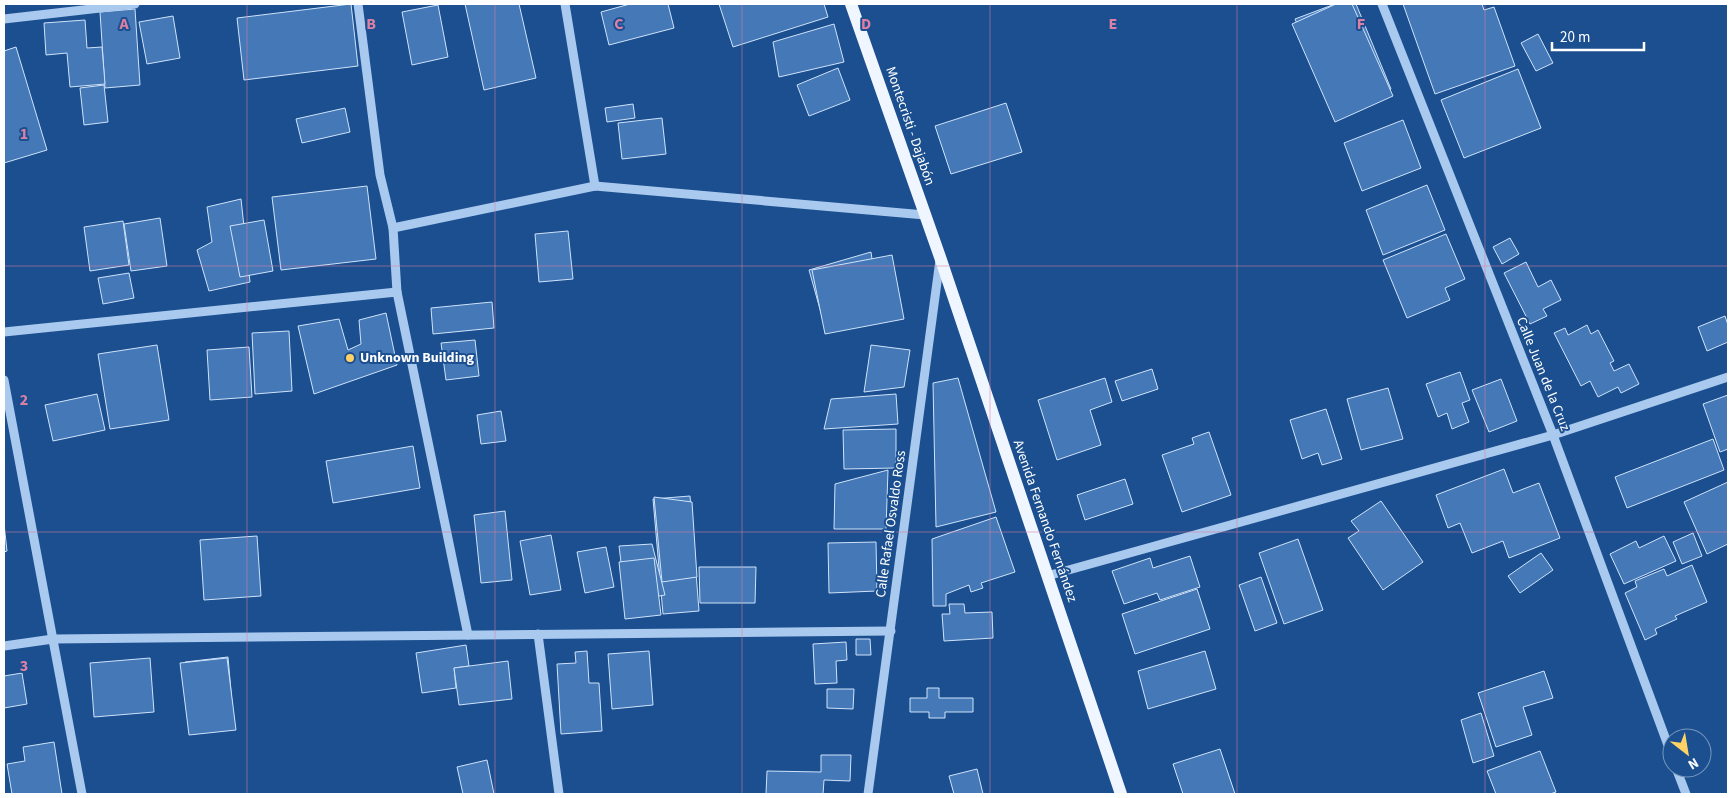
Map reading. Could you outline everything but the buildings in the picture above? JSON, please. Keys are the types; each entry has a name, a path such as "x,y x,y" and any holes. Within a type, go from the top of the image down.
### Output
{"main road":[{"name":"Montecristi - Dajabón","path":"852,4 940,257"},
{"name":"Avenida Fernando Fernández","path":"940,257 1122,794"}],"street":[{"path":"4,19 135,4"},
{"path":"358,4 380,175 393,228 397,292 468,635"},
{"path":"564,4 595,186"},
{"name":"Calle Juan de la Cruz","path":"1382,4 1553,435 1662,729"},
{"path":"393,228 595,186 925,215"},
{"name":"Calle Rafael Osvaldo Ross","path":"868,794 940,257"},
{"path":"4,332 397,292"},
{"path":"1047,576 1553,435 1728,377"},
{"path":"4,380 82,794"},
{"path":"4,646 53,639 891,631"},
{"path":"538,634 558,794"},
{"path":"1680,778 1686,794"}],"place":[{"name":"Unknown Building","path":"350,358"}]}
